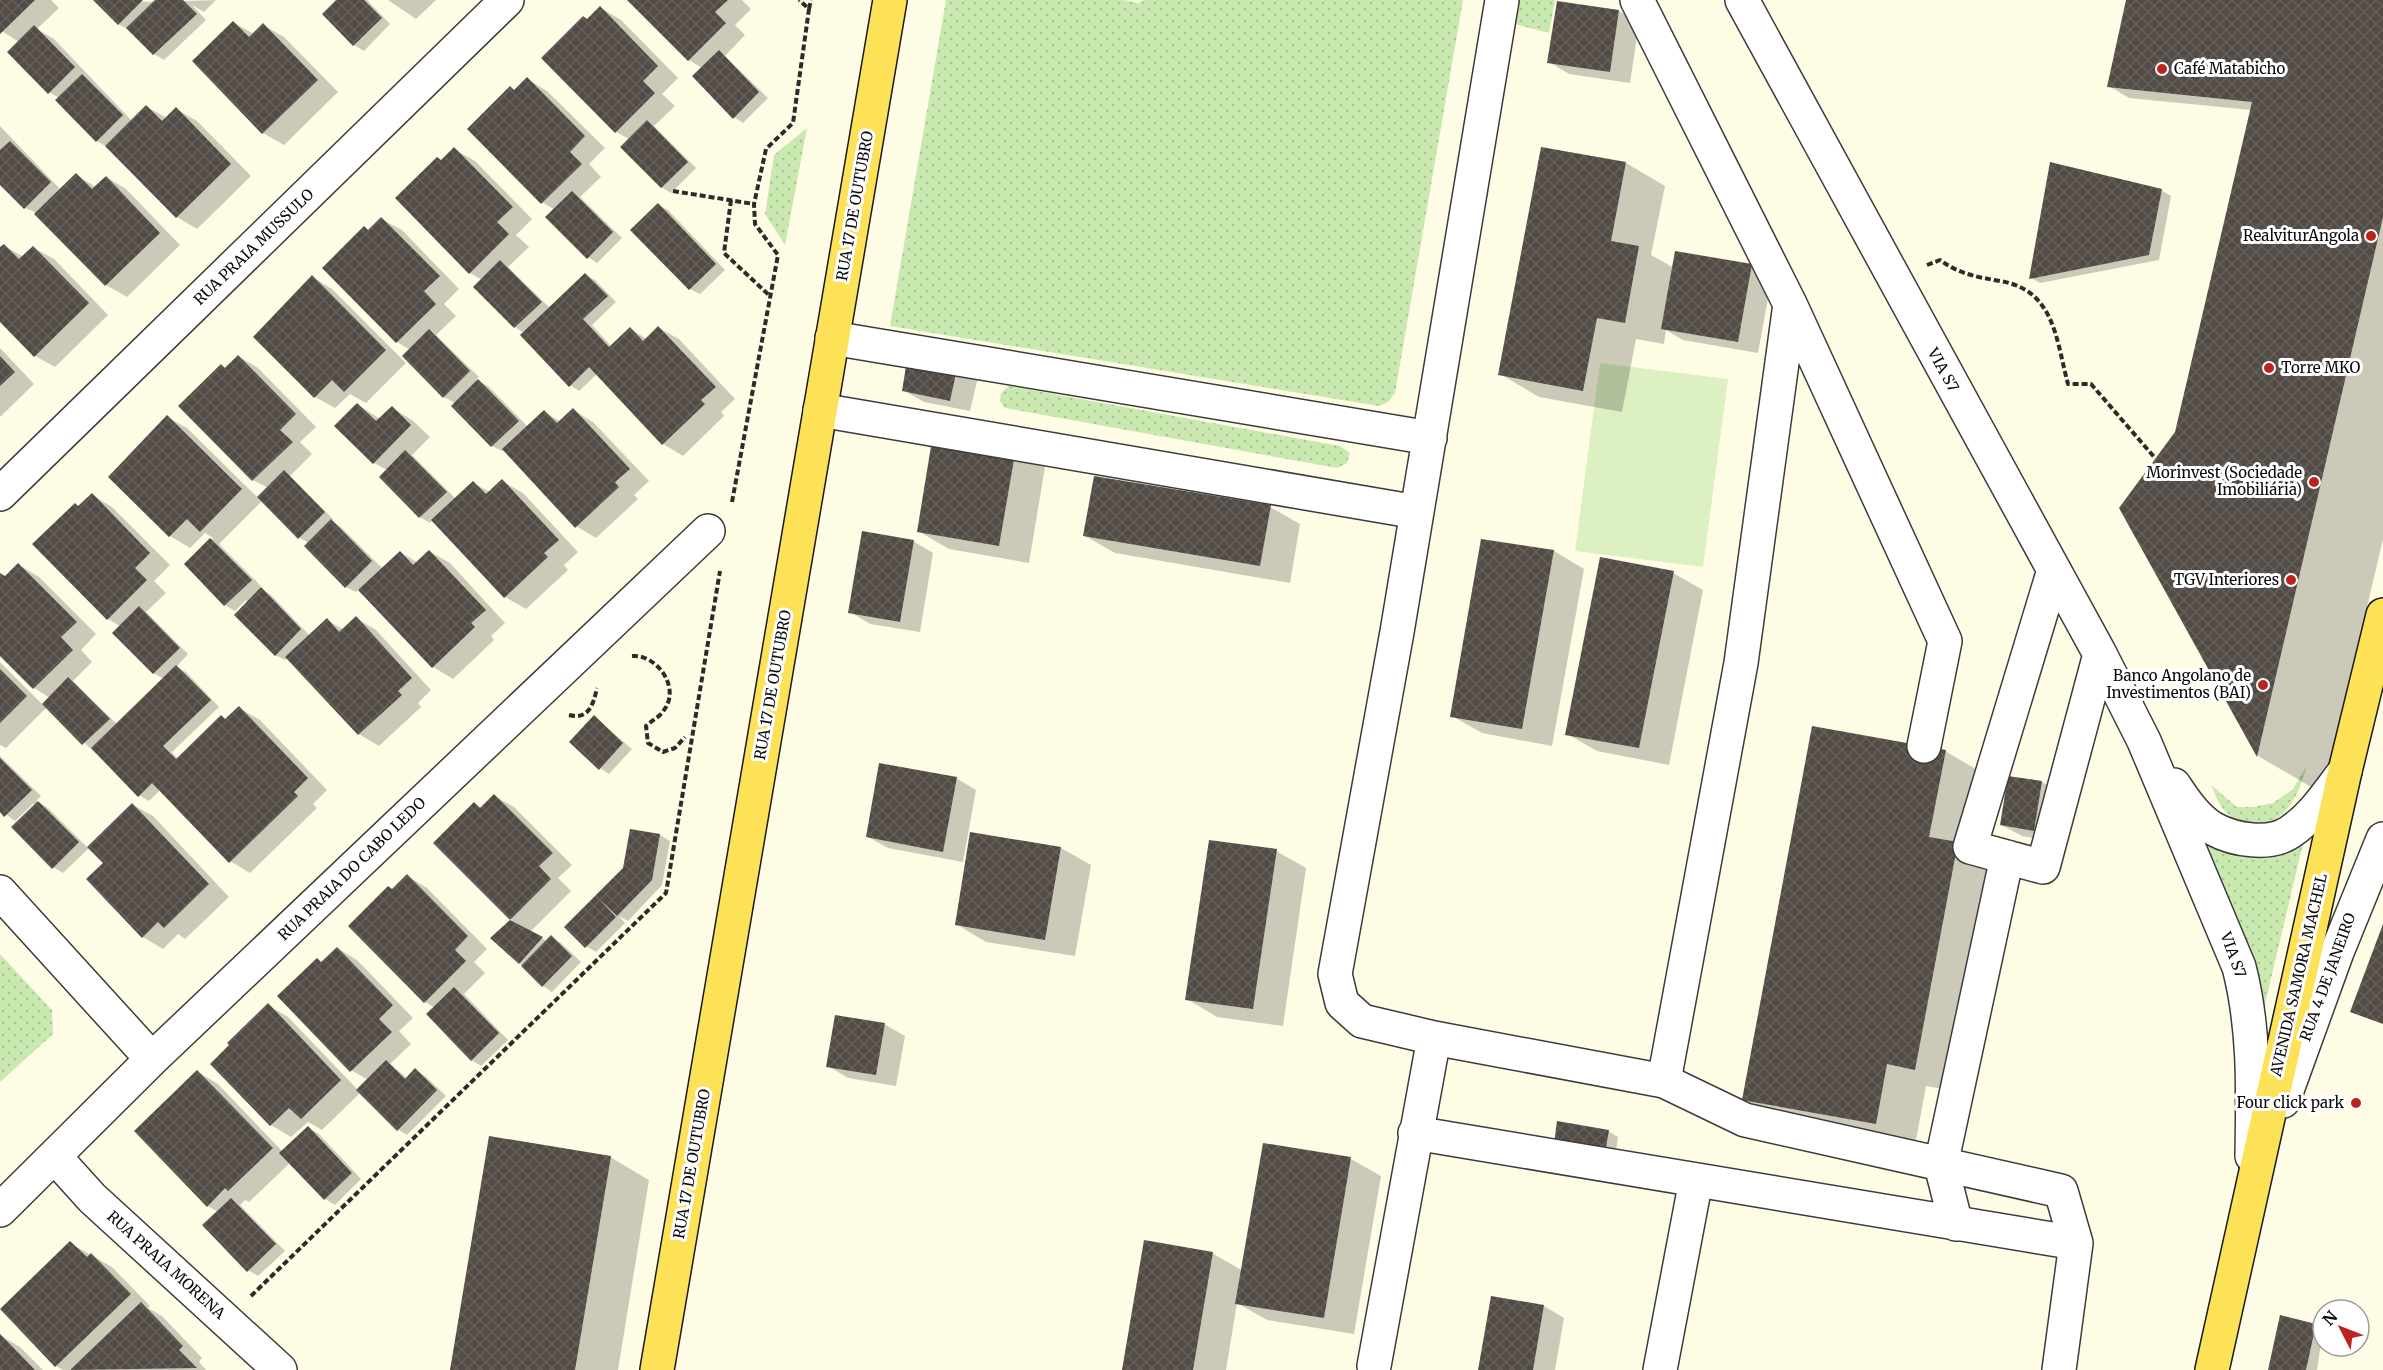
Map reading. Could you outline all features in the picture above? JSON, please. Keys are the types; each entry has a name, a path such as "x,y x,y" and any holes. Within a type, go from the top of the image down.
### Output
{"main road":[{"name":"RUA 17 DE OUTUBRO","path":"657,1370 890,0"},
{"name":"AVENIDA SAMORA MACHEL","path":"2211,1370 2345,771 2383,615"}],"street":[{"name":"RUA PRAIA MUSSULO","path":"0,494 507,0"},
{"path":"1502,0 1430,438 1335,974 1342,1003 1362,1020 1434,1038 1664,1081 1745,1120 2061,1191 2076,1243 2059,1370"},
{"path":"1637,0 1790,304 1945,641 1924,746"},
{"name":"VIA S7","path":"1742,0 2053,573 2100,654 2144,741 2239,967 2247,1000 2253,1062 2252,1185"},
{"path":"1664,1081 1741,663 1790,304"},
{"path":"832,338 1430,438"},
{"path":"820,410 1417,512"},
{"name":"RUA PRAIA DO CABO LEDO","path":"0,1210 152,1059 708,531"},
{"path":"2053,573 1970,847 2043,867 2100,654"},
{"name":"VIA S7","path":"2144,741 2188,806 2212,829 2238,837 2264,840 2288,834 2311,814 2345,771"},
{"name":"RUA 4 DE JANEIRO","path":"2252,1185 2337,952 2383,839"},
{"path":"1956,1224 1941,1164 2007,857"},
{"path":"0,892 152,1059"},
{"path":"1374,1366 1434,1038"},
{"path":"1415,1133 2076,1243"},
{"name":"RUA PRAIA MORENA","path":"55,1157 92,1198 280,1370"},
{"path":"1660,1370 1696,1180"}],"path":[{"path":"800,0 809,9"},
{"path":"732,505 778,255 755,224 754,204 766,149 793,123 811,0"},
{"path":"673,191 754,204"},
{"path":"731,200 724,253 771,297"},
{"path":"1921,267 1940,260 1957,273 2013,283 2043,302 2052,323 2068,384 2091,384 2155,458"},
{"path":"249,1299 666,893 721,562"},
{"path":"624,657 636,655 647,658 657,665 669,686 669,698 664,710 646,726 648,743 663,752 675,748 685,737"},
{"path":"564,712 575,716 588,712 594,702 598,679"}],"green space":[{"path":"946,0 1123,0 1139,3 1143,0 1463,0 1395,393 1388,402 1379,406 890,326"},
{"path":"1507,0 1555,0 1549,33 1503,21"},
{"path":"807,128 785,245 765,214 774,155"},
{"path":"1600,363 1728,379 1703,567 1575,551"},
{"path":"1009,386 1340,446 1350,453 1347,463 1337,468 1005,408 1000,401 1001,393"},
{"path":"2307,765 2290,806 2274,820 2264,823 2252,824 2230,816 2220,804 2211,785 2237,807 2273,803 2293,789"},
{"path":"2193,826 2223,848 2247,856 2272,850 2305,835 2261,1021"},
{"path":"0,954 52,1010 53,1034 0,1082"}],"building":[{"path":"0,0 35,0 0,34"},
{"path":"93,0 143,0 118,25"},
{"path":"155,0 183,0 197,14 153,55 126,28"},
{"path":"336,0 364,0 382,18 353,46 322,14"},
{"path":"627,0 728,0 715,12 726,23 688,61"},
{"name":"Torre MKO","path":"2126,0 2383,0 2383,217 2257,757 2119,508 2175,432 2252,102 2107,87"},
{"path":"1557,1 1619,10 1610,72 1547,63"},
{"path":"600,6 658,66 643,81 655,93 615,133 541,58 583,16 587,19"},
{"path":"233,21 249,37 263,23 318,80 262,134 192,61"},
{"path":"34,25 75,67 48,94 7,52"},
{"path":"719,50 759,92 733,119 692,76"},
{"path":"82,74 123,115 96,142 55,100"},
{"path":"527,77 585,136 570,152 582,164 541,204 467,129 510,86 514,90"},
{"path":"146,105 162,121 176,107 231,164 176,218 105,146"},
{"path":"647,120 688,162 661,188 620,147"},
{"path":"10,141 51,182 24,209 0,185 0,150"},
{"path":"454,147 513,207 497,222 509,234 469,274 395,198 437,157 441,160"},
{"path":"1541,147 1626,162 1611,241 1639,246 1625,323 1597,318 1583,391 1498,375"},
{"path":"2050,162 2162,189 2149,255 2029,279"},
{"path":"76,173 92,189 106,176 160,233 105,286 34,214"},
{"path":"572,191 613,232 587,259 545,217"},
{"path":"658,203 716,264 689,290 630,230"},
{"path":"381,217 440,276 424,291 436,304 396,343 322,268 364,226 368,230"},
{"path":"4,244 19,259 33,246 89,303 34,357 0,322 0,247"},
{"path":"1675,251 1752,264 1738,342 1661,329"},
{"path":"500,260 542,302 514,328 473,287"},
{"path":"585,273 608,296 583,319 609,347 630,327 643,341 658,326 716,387 701,400 705,404 662,445 589,367 569,387 520,335"},
{"path":"312,275 386,350 344,392 332,380 314,398 253,337"},
{"path":"429,329 470,371 443,398 402,356"},
{"path":"908,354 958,364 950,401 902,391"},
{"path":"238,355 296,414 280,430 293,442 252,481 178,406 221,364 225,368"},
{"path":"0,356 15,372 0,386"},
{"path":"478,379 519,421 491,447 451,406"},
{"path":"357,403 376,421 392,406 411,425 373,464 334,426"},
{"path":"573,408 630,469 615,482 619,487 575,528 502,449 544,410 557,423"},
{"path":"167,415 242,489 200,532 187,519 169,537 108,477"},
{"path":"933,434 1016,448 999,546 917,532"},
{"path":"405,450 447,492 419,518 379,477"},
{"path":"284,470 325,512 298,539 257,497"},
{"path":"1094,476 1271,505 1260,566 1083,536"},
{"path":"502,479 559,540 544,553 548,557 504,598 431,520 473,481 486,494"},
{"path":"92,493 150,553 135,568 147,580 107,620 32,544 75,503 78,506"},
{"path":"331,519 372,561 345,588 304,546"},
{"path":"862,531 914,540 900,622 848,613"},
{"path":"210,538 252,580 224,606 184,564"},
{"path":"1481,539 1554,550 1522,729 1450,717"},
{"path":"429,550 486,610 471,623 475,627 432,668 358,590 400,551 413,565"},
{"path":"1600,557 1674,571 1639,748 1565,735"},
{"path":"18,563 77,622 61,637 73,650 33,689 0,656 0,573 5,576"},
{"path":"261,587 301,629 275,656 234,615"},
{"path":"139,606 180,648 153,674 112,633"},
{"path":"356,616 412,678 398,691 402,695 358,735 285,657 327,618 339,632"},
{"path":"176,665 211,700 163,746 176,759 221,715 225,719 239,706 308,778 294,792 298,796 229,863 152,783 138,797 91,748"},
{"path":"0,669 27,696 0,723"},
{"path":"68,677 110,719 82,745 42,704"},
{"path":"594,715 623,743 599,770 569,742"},
{"path":"1812,726 1946,750 1929,837 1958,842 1915,1070 1887,1064 1876,1124 1742,1100"},
{"path":"0,758 32,790 4,817 0,812"},
{"path":"879,763 957,777 943,852 866,837"},
{"path":"2008,776 2042,781 2034,831 2000,825"},
{"path":"494,794 553,853 539,866 551,879 510,920 433,843 474,802 480,808"},
{"path":"38,801 79,842 52,869 11,827"},
{"path":"132,803 209,884 164,928 158,922 142,938 86,879 103,863 87,847"},
{"path":"630,829 660,834 652,880 617,916 599,899 616,917 585,948 564,927 623,868"},
{"path":"970,832 1061,847 1045,940 955,925"},
{"path":"1209,840 1277,849 1253,1009 1185,1000"},
{"path":"407,874 468,936 455,950 466,961 424,1003 348,926 388,886 392,889"},
{"path":"510,920 543,937 519,964 490,938"},
{"path":"2383,924 2383,1024 2350,1012"},
{"path":"551,935 572,956 542,987 521,966"},
{"path":"337,947 393,1005 379,1019 392,1032 350,1072 277,996 317,958 321,962"},
{"path":"454,987 499,1033 471,1061 426,1014"},
{"path":"268,1003 341,1080 301,1119 289,1108 270,1126 210,1064 229,1045 227,1043"},
{"path":"835,1015 885,1023 876,1075 826,1067"},
{"path":"386,1060 405,1079 415,1068 437,1090 397,1131 356,1090"},
{"path":"197,1070 273,1148 228,1191 225,1188 207,1207 134,1131"},
{"path":"1557,1121 1609,1130 1605,1153 1554,1144"},
{"path":"308,1126 352,1173 324,1200 279,1153"},
{"path":"489,1136 611,1156 575,1370 450,1370"},
{"path":"1263,1143 1351,1157 1324,1318 1235,1304"},
{"path":"231,1198 276,1244 247,1272 202,1225"},
{"path":"1144,1240 1213,1252 1193,1370 1122,1370"},
{"path":"70,1241 87,1257 91,1253 131,1294 55,1367 0,1309"},
{"path":"1491,1296 1544,1305 1533,1370 1478,1370"},
{"path":"141,1302 183,1346 179,1350 197,1368 70,1370"},
{"path":"2280,1315 2311,1323 2311,1347 2306,1370 2268,1370"},
{"path":"0,1334 35,1370 0,1370"}],"place":[{"name":"Café Matabicho","path":"2162,69"},
{"name":"RealviturAngola","path":"2371,236"},
{"name":"Torre MKO","path":"2269,368"},
{"name":"Morinvest (Sociedade Imobiliária)","path":"2314,482"},
{"name":"TGV Interiores","path":"2291,580"},
{"name":"Banco Angolano de Investimentos (BAI)","path":"2263,685"},
{"name":"Four click park","path":"2356,1103"}]}
